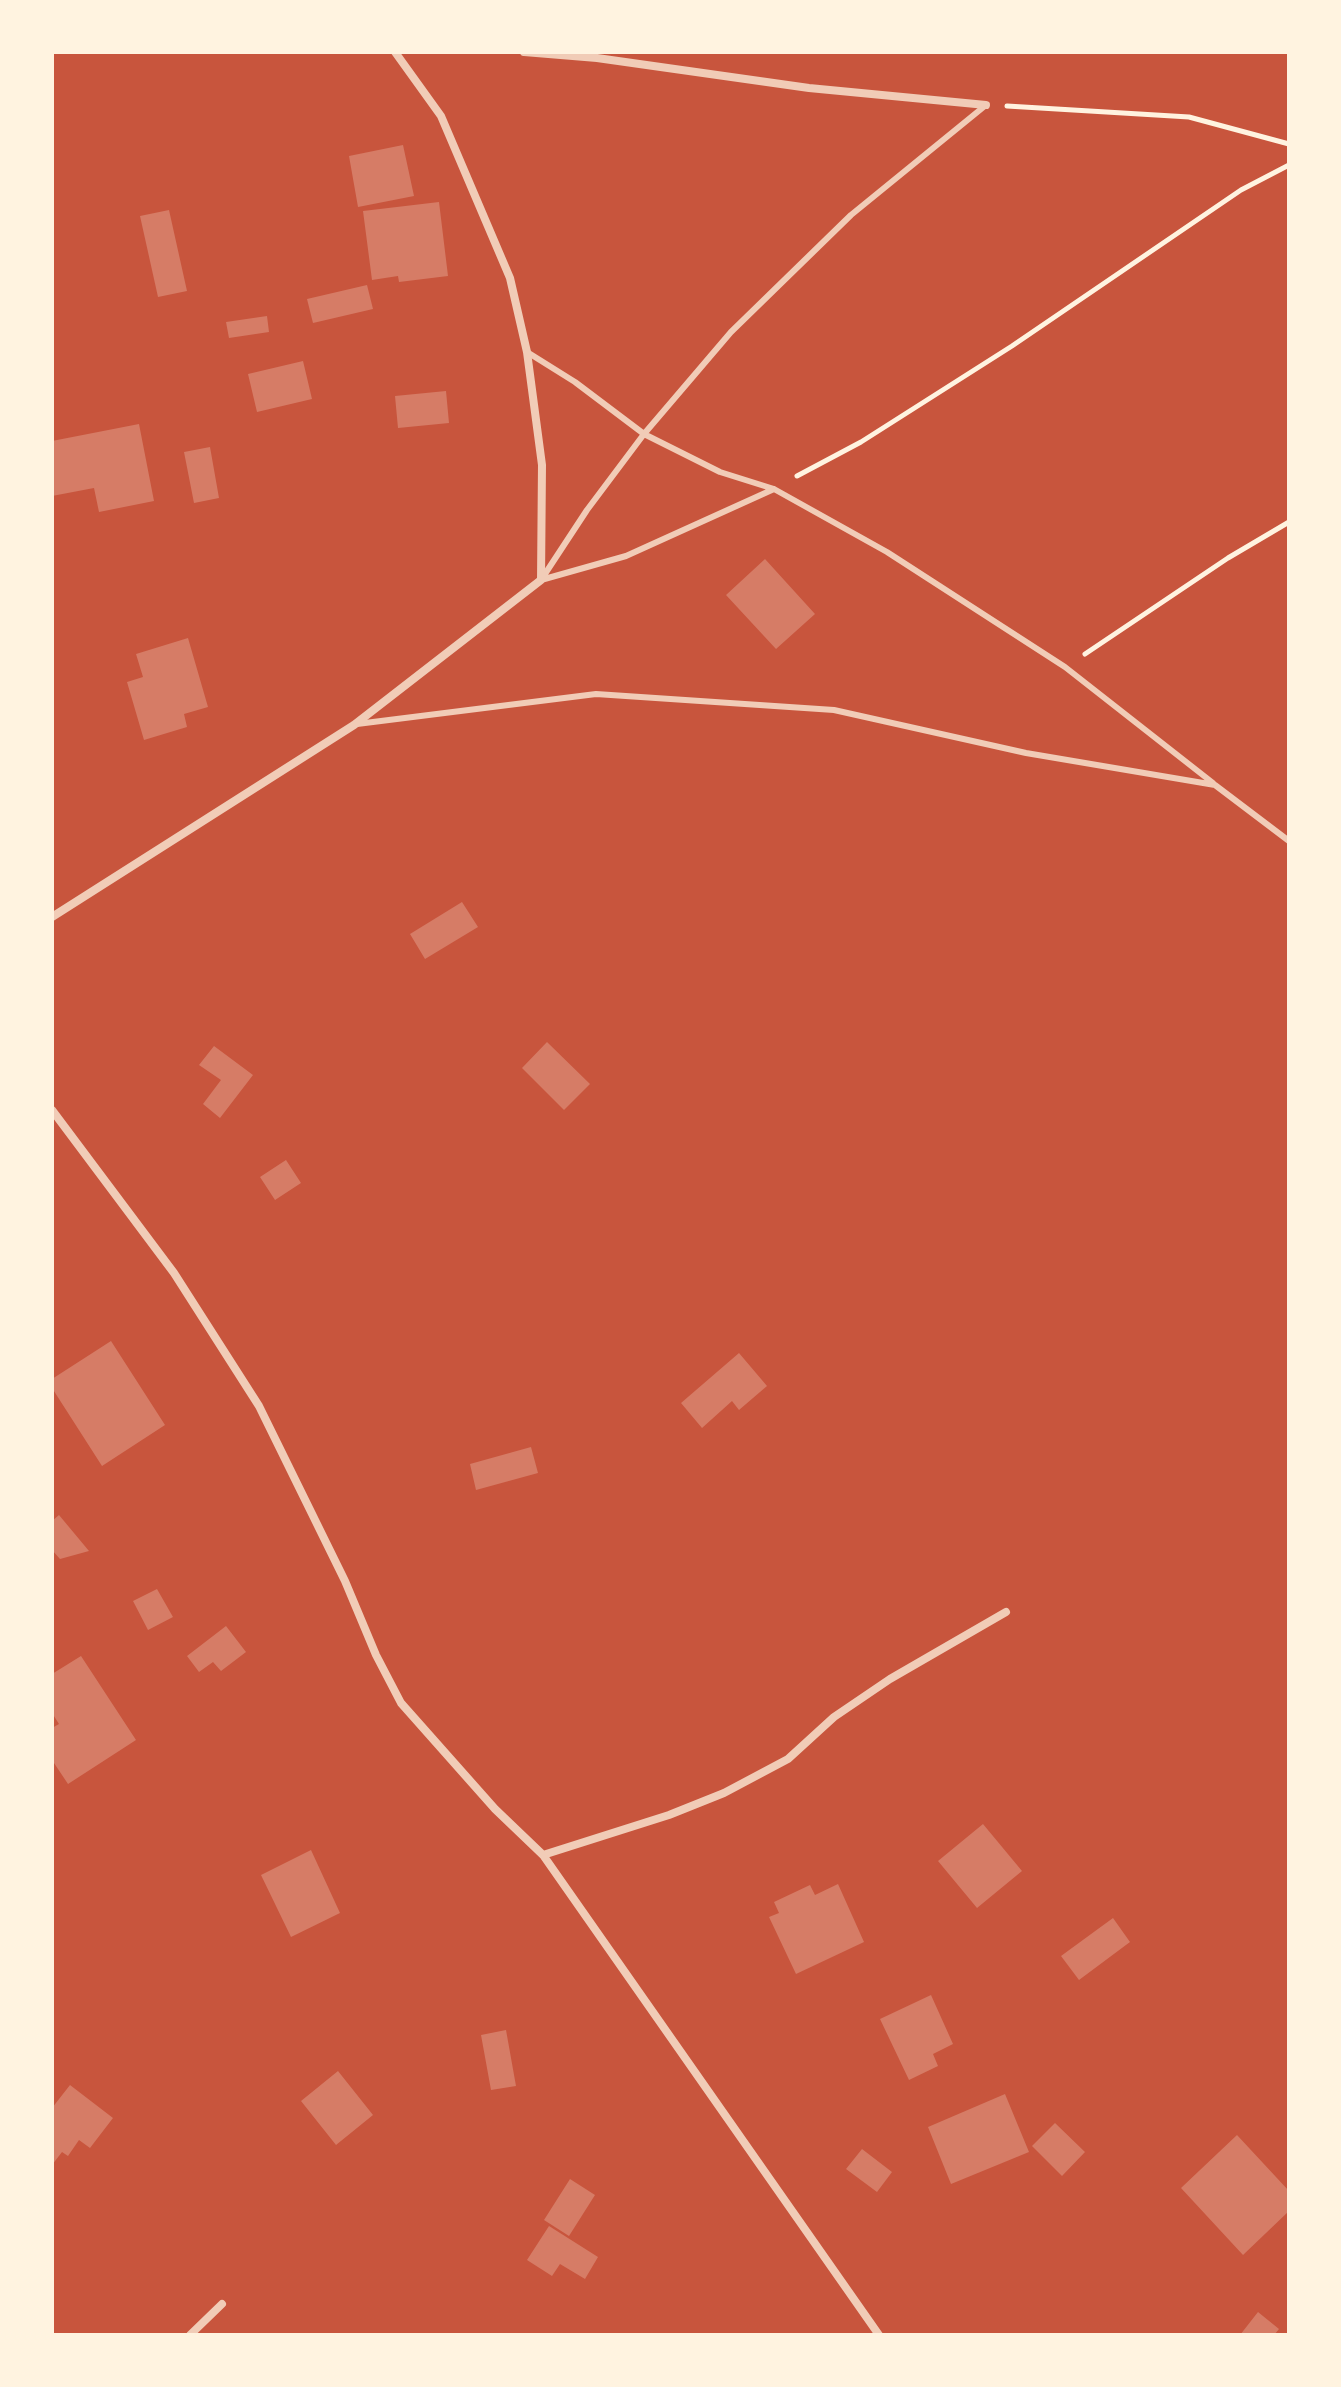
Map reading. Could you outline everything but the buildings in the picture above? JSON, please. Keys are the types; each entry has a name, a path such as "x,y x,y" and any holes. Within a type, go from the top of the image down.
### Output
{"street":[{"path":"52,917 354,725 541,580 542,465 527,352 510,278 441,116 395,52"},
{"path":"524,52 597,58 809,88 986,105"},
{"path":"52,1110 174,1273 259,1406 401,1703 495,1809 543,1855 879,2335"},
{"path":"543,1855 669,1815 724,1793 788,1759 834,1717 890,1679 1006,1612"},
{"path":"190,2335 222,2304"}],"lane":[{"path":"541,580 587,510 644,434 731,332 851,215 986,105"},
{"path":"527,352 575,382 644,434 720,472 774,489 887,552 1065,667 1289,841"},
{"path":"541,580 626,556 774,489"},
{"path":"354,725 596,694 834,710 1026,753 1215,785"}],"path":[{"path":"986,105 1189,117 1289,144"},
{"path":"774,489 861,442 1012,346 1241,190 1289,165"},
{"path":"1065,667 1228,558 1289,522"}]}
